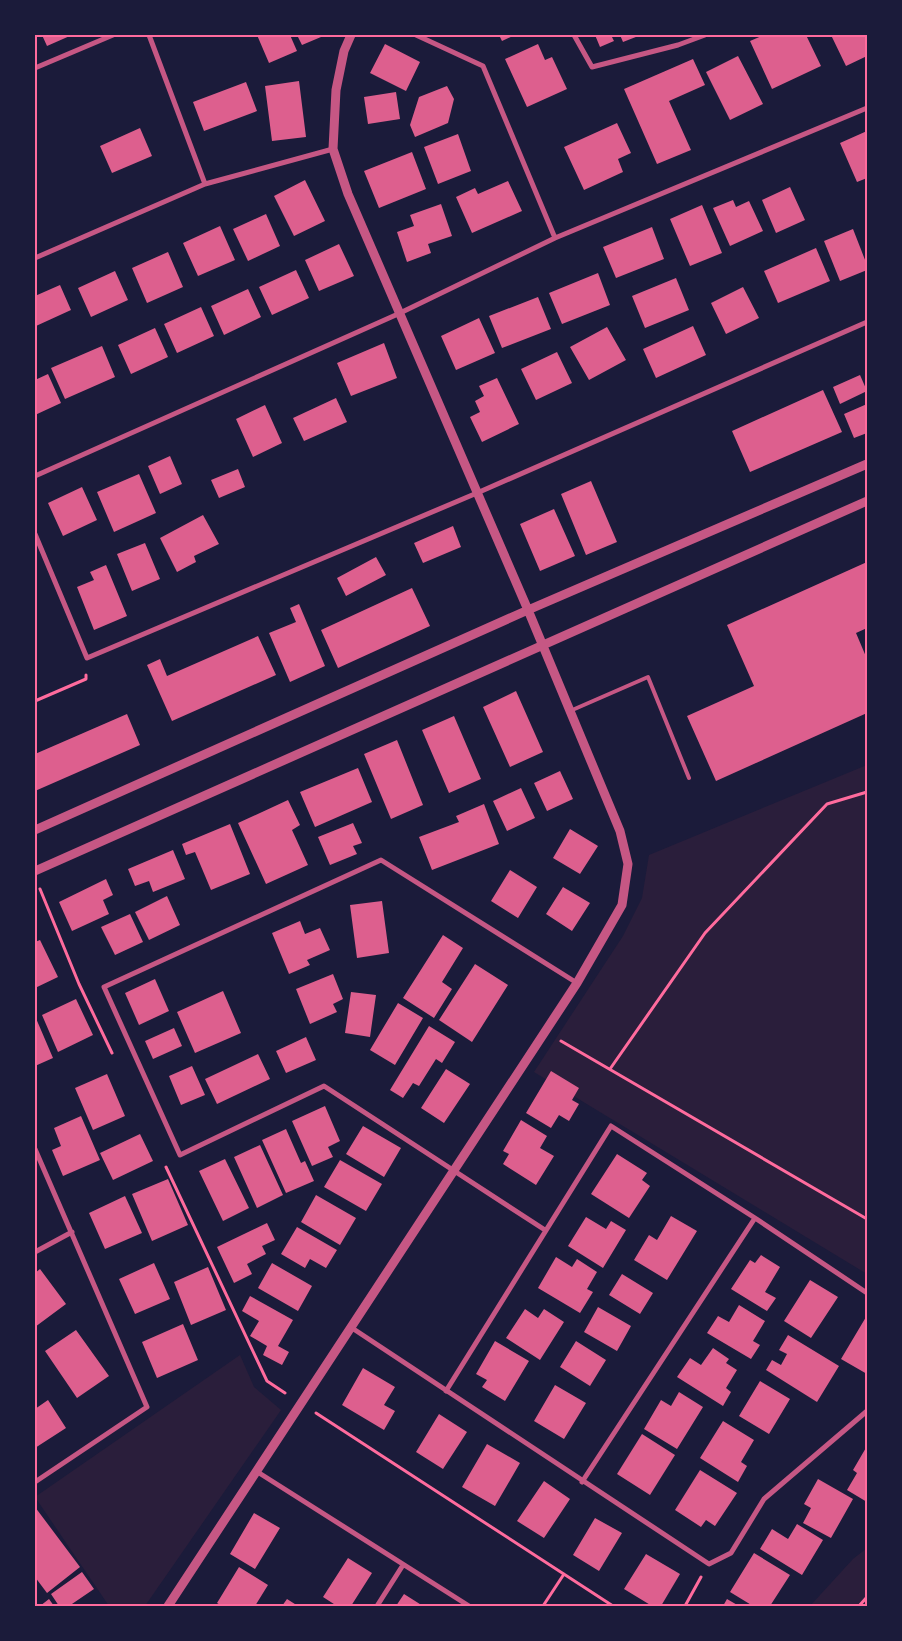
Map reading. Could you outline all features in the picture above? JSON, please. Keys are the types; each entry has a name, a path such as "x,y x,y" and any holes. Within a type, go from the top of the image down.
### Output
{"street":[{"path":"35,68 113,35"},
{"path":"149,35 205,184"},
{"path":"168,1606 577,983 622,905 628,864 620,831 528,610 398,314 348,194 333,149 336,90 344,51 351,35"},
{"path":"416,35 482,66 555,238"},
{"path":"574,35 592,67 705,35"},
{"path":"35,476 398,314 555,238 867,108"},
{"path":"35,258 205,184 333,149"},
{"path":"35,534 87,658 477,493 867,322"},
{"path":"35,830 528,610 867,464"},
{"path":"35,871 543,647 867,501"},
{"path":"545,1230 324,1086 180,1154 104,987 381,860 577,983"},
{"path":"446,1391 611,1126 755,1218 867,1293"},
{"path":"35,1149 147,1407 35,1482"},
{"path":"582,1482 755,1218"},
{"path":"35,1252 72,1232"},
{"path":"352,1328 582,1482 709,1564 731,1553 764,1499 867,1411"},
{"path":"256,1471 468,1606"},
{"path":"377,1606 403,1565"}],"lane":[{"path":"570,711 648,677 689,778"}],"path":[{"path":"35,701 86,679 87,658"},
{"path":"610,1069 705,933 827,804 867,792"},
{"path":"39,886 79,984 113,1056"},
{"path":"545,1032 867,1219"},
{"path":"164,1164 267,1381 613,1606"},
{"path":"685,1606 709,1564"},
{"path":"543,1606 564,1574"},
{"path":"858,1606 867,1597"}],"shaded area":[{"path":"867,765 867,1274 534,1072 623,936 642,898 649,855"},
{"path":"240,1355 254,1387 281,1410 145,1606 109,1606 35,1497"},
{"path":"867,1548 867,1606 810,1606 853,1559"}],"building":[{"path":"42,35 72,35 47,46"},
{"path":"257,35 290,35 297,51 269,63"},
{"path":"297,35 320,35 321,37 302,45"},
{"path":"499,35 515,35 502,41"},
{"path":"595,35 611,35 614,41 600,47"},
{"path":"620,35 641,35 623,42"},
{"path":"764,35 806,35 821,66 772,89 750,41"},
{"path":"831,35 866,35 867,56 846,66"},
{"path":"385,44 420,62 406,91 370,73"},
{"path":"538,44 545,60 552,57 567,89 527,107 505,59"},
{"path":"738,56 763,104 730,120 706,72"},
{"path":"693,59 705,85 669,101 691,150 657,164 624,89"},
{"path":"299,81 306,137 272,141 265,86"},
{"path":"246,82 257,111 204,131 193,102"},
{"path":"447,86 454,99 448,123 415,137 410,125 419,97"},
{"path":"396,92 400,119 368,124 364,97"},
{"path":"617,123 631,153 618,159 623,172 584,190 564,147"},
{"path":"140,128 152,156 112,173 100,146"},
{"path":"867,131 867,178 857,182 840,143"},
{"path":"458,134 471,171 438,184 424,147"},
{"path":"412,152 426,189 379,208 364,171"},
{"path":"305,180 325,221 294,236 274,196"},
{"path":"508,181 522,211 472,233 456,197 475,188 478,194"},
{"path":"790,187 805,220 776,233 762,200"},
{"path":"733,200 736,207 749,201 763,231 730,246 713,208"},
{"path":"441,204 452,236 428,244 431,253 407,262 397,232 414,226 410,215"},
{"path":"702,205 722,253 690,266 670,219"},
{"path":"266,214 280,246 248,261 233,229"},
{"path":"220,226 235,260 198,276 183,243"},
{"path":"652,227 664,259 616,278 603,247"},
{"path":"853,229 867,265 867,270 840,281 824,241"},
{"path":"339,244 354,276 319,291 305,260"},
{"path":"816,248 830,281 778,303 764,271"},
{"path":"168,252 183,287 147,303 132,268"},
{"path":"296,270 309,298 272,315 259,287"},
{"path":"115,271 128,300 91,317 78,288"},
{"path":"598,273 610,305 562,324 549,293"},
{"path":"676,278 689,310 645,328 632,296"},
{"path":"60,285 71,310 36,326 35,296"},
{"path":"743,287 759,318 726,334 711,303"},
{"path":"248,289 261,317 224,335 211,306"},
{"path":"538,297 551,329 502,348 489,316"},
{"path":"201,307 214,336 177,353 164,324"},
{"path":"479,318 495,353 456,370 441,336"},
{"path":"693,326 706,355 656,378 643,349"},
{"path":"607,327 626,360 589,380 570,347"},
{"path":"155,328 168,357 131,374 118,345"},
{"path":"384,343 397,378 351,396 337,363"},
{"path":"102,346 115,377 65,399 51,368"},
{"path":"557,352 572,383 536,400 521,369"},
{"path":"48,374 61,403 35,415 35,380"},
{"path":"860,375 867,391 840,404 833,387"},
{"path":"497,378 519,424 482,442 470,417 480,412 475,401 484,396 479,386"},
{"path":"823,390 842,432 750,472 732,431"},
{"path":"336,398 347,422 304,441 293,418"},
{"path":"867,404 867,433 854,438 844,414"},
{"path":"265,405 282,443 253,457 236,419"},
{"path":"170,456 182,484 160,494 148,466"},
{"path":"238,469 245,487 219,498 211,480"},
{"path":"139,474 156,513 114,532 97,492"},
{"path":"591,481 617,542 586,555 561,494"},
{"path":"82,487 97,520 63,536 48,503"},
{"path":"554,509 575,556 540,571 520,524"},
{"path":"203,515 219,544 194,556 196,562 177,572 160,538"},
{"path":"453,526 461,547 423,563 414,543"},
{"path":"145,543 160,579 132,591 117,554"},
{"path":"376,557 386,575 346,596 337,578"},
{"path":"867,562 867,628 856,633 867,659 867,713 716,781 687,716 754,686 727,625"},
{"path":"106,565 127,616 94,630 77,587 94,580 90,572"},
{"path":"412,588 430,626 338,668 321,630"},
{"path":"299,604 325,666 290,682 269,633 296,622 290,608"},
{"path":"258,636 276,675 172,721 147,665 160,659 167,676"},
{"path":"516,691 543,752 510,767 483,707"},
{"path":"127,714 140,745 35,791 35,754"},
{"path":"454,716 481,779 449,793 422,730"},
{"path":"397,740 423,805 391,819 364,754"},
{"path":"358,768 372,802 315,827 300,792"},
{"path":"560,771 573,799 547,811 534,783"},
{"path":"521,788 535,818 507,831 493,801"},
{"path":"288,800 300,825 292,830 308,865 266,884 238,823"},
{"path":"484,804 499,844 432,870 419,837 459,822 456,816"},
{"path":"353,823 362,843 353,846 357,854 330,865 318,837"},
{"path":"230,824 250,874 211,890 195,852 186,855 182,844"},
{"path":"570,829 598,846 580,874 553,858"},
{"path":"173,850 185,879 153,892 149,881 135,886 128,869"},
{"path":"510,870 537,887 518,918 491,901"},
{"path":"106,879 113,895 103,900 109,914 72,931 59,902"},
{"path":"563,887 590,903 572,931 546,914"},
{"path":"167,896 180,925 149,940 135,912"},
{"path":"382,901 389,953 357,958 350,905"},
{"path":"130,914 143,942 115,955 101,927"},
{"path":"300,921 305,934 320,928 330,950 307,960 310,965 289,974 272,933"},
{"path":"443,935 463,948 442,982 452,989 434,1018 403,998"},
{"path":"40,940 58,977 35,988 35,942"},
{"path":"475,964 508,985 472,1042 439,1020"},
{"path":"333,974 343,999 333,1004 337,1012 310,1024 296,989"},
{"path":"155,979 169,1011 139,1025 125,993"},
{"path":"223,991 241,1033 195,1053 177,1012"},
{"path":"351,992 376,995 370,1037 345,1033"},
{"path":"76,999 93,1035 58,1052 42,1015"},
{"path":"398,1003 423,1018 395,1065 370,1050"},
{"path":"35,1016 53,1058 35,1066"},
{"path":"429,1026 455,1042 442,1063 436,1059 419,1086 413,1083 403,1098 390,1090"},
{"path":"174,1028 182,1046 153,1059 145,1041"},
{"path":"306,1037 316,1060 286,1073 276,1051"},
{"path":"258,1054 270,1079 217,1104 205,1079"},
{"path":"192,1066 205,1095 181,1105 169,1076"},
{"path":"446,1069 470,1084 444,1123 421,1108"},
{"path":"551,1071 579,1088 572,1100 579,1104 569,1121 559,1115 551,1128 526,1113"},
{"path":"107,1074 125,1116 93,1130 75,1088"},
{"path":"325,1106 340,1141 328,1147 333,1157 312,1166 292,1121"},
{"path":"81,1116 100,1160 63,1176 52,1150 61,1146 54,1128"},
{"path":"521,1120 547,1136 540,1148 554,1156 536,1185 503,1164 509,1154 503,1151"},
{"path":"363,1126 401,1148 384,1177 346,1154"},
{"path":"286,1129 301,1163 305,1161 314,1181 286,1193 262,1140"},
{"path":"140,1134 153,1161 113,1180 100,1153"},
{"path":"260,1145 283,1195 257,1208 234,1157"},
{"path":"617,1154 647,1173 642,1180 650,1186 629,1218 591,1194"},
{"path":"225,1159 249,1208 223,1221 199,1171"},
{"path":"340,1160 382,1184 366,1211 324,1187"},
{"path":"168,1179 188,1225 152,1241 132,1194"},
{"path":"316,1195 356,1218 340,1245 301,1222"},
{"path":"125,1196 142,1233 105,1249 89,1213"},
{"path":"671,1216 697,1231 667,1280 634,1260 649,1235 657,1240"},
{"path":"586,1217 606,1229 611,1221 626,1230 603,1268 568,1246"},
{"path":"267,1223 275,1240 262,1246 266,1254 247,1264 252,1274 234,1283 217,1247"},
{"path":"297,1227 337,1250 326,1268 310,1259 305,1268 281,1254"},
{"path":"761,1255 780,1267 765,1292 776,1298 767,1311 731,1289 750,1260 755,1263"},
{"path":"556,1257 572,1267 577,1259 597,1272 587,1289 593,1292 580,1313 538,1288"},
{"path":"154,1263 170,1299 135,1314 119,1279"},
{"path":"272,1263 312,1286 298,1311 258,1288"},
{"path":"208,1267 226,1310 191,1325 174,1282"},
{"path":"40,1269 66,1304 35,1327 35,1273"},
{"path":"622,1274 653,1293 640,1314 609,1295"},
{"path":"810,1280 838,1297 811,1338 784,1321"},
{"path":"250,1296 293,1320 278,1346 289,1352 282,1365 263,1355 267,1346 250,1336 259,1321 242,1311"},
{"path":"739,1305 765,1321 753,1341 760,1345 751,1359 707,1333 718,1316 729,1322"},
{"path":"598,1307 631,1326 617,1351 584,1332"},
{"path":"525,1309 538,1318 544,1309 564,1322 540,1360 506,1338"},
{"path":"867,1317 867,1374 841,1359"},
{"path":"183,1324 198,1360 157,1378 142,1342"},
{"path":"76,1330 109,1376 77,1398 45,1351"},
{"path":"788,1335 839,1366 817,1402 766,1370 772,1360 781,1365 787,1354 779,1350"},
{"path":"495,1341 529,1361 505,1401 482,1387 487,1380 476,1374"},
{"path":"576,1341 606,1360 590,1386 560,1367"},
{"path":"713,1348 729,1359 726,1363 737,1370 726,1388 731,1392 723,1406 677,1377 690,1358 701,1365"},
{"path":"363,1368 395,1387 384,1405 395,1411 384,1430 342,1405"},
{"path":"760,1381 790,1399 769,1434 739,1416"},
{"path":"555,1385 586,1403 564,1439 534,1421"},
{"path":"679,1392 703,1407 677,1449 644,1429 661,1400 671,1406"},
{"path":"48,1400 66,1428 35,1448 35,1409"},
{"path":"439,1414 467,1432 443,1469 416,1452"},
{"path":"723,1421 754,1440 741,1462 747,1466 738,1482 700,1458"},
{"path":"642,1434 675,1455 650,1495 617,1474"},
{"path":"487,1444 520,1463 495,1506 462,1487"},
{"path":"867,1446 867,1502 847,1490 857,1473 853,1470"},
{"path":"700,1470 737,1493 715,1526 706,1520 701,1527 675,1510"},
{"path":"818,1479 853,1499 831,1538 803,1523 811,1508 804,1504"},
{"path":"544,1481 570,1499 544,1538 517,1521"},
{"path":"35,1507 80,1567 47,1593 35,1577"},
{"path":"254,1513 280,1528 255,1569 230,1554"},
{"path":"595,1518 622,1533 599,1571 573,1555"},
{"path":"797,1524 823,1540 802,1575 760,1549 772,1529 788,1539"},
{"path":"754,1553 790,1575 770,1606 753,1606 730,1592"},
{"path":"646,1554 680,1574 661,1606 652,1606 624,1589"},
{"path":"348,1558 372,1573 351,1606 337,1606 323,1597"},
{"path":"239,1567 268,1585 255,1606 222,1606 217,1603"},
{"path":"82,1572 94,1589 69,1606 59,1606 51,1594"},
{"path":"404,1594 423,1606 396,1606"},
{"path":"49,1599 54,1606 40,1606"},
{"path":"287,1599 298,1606 282,1606"},
{"path":"727,1599 739,1606 723,1606"}]}
